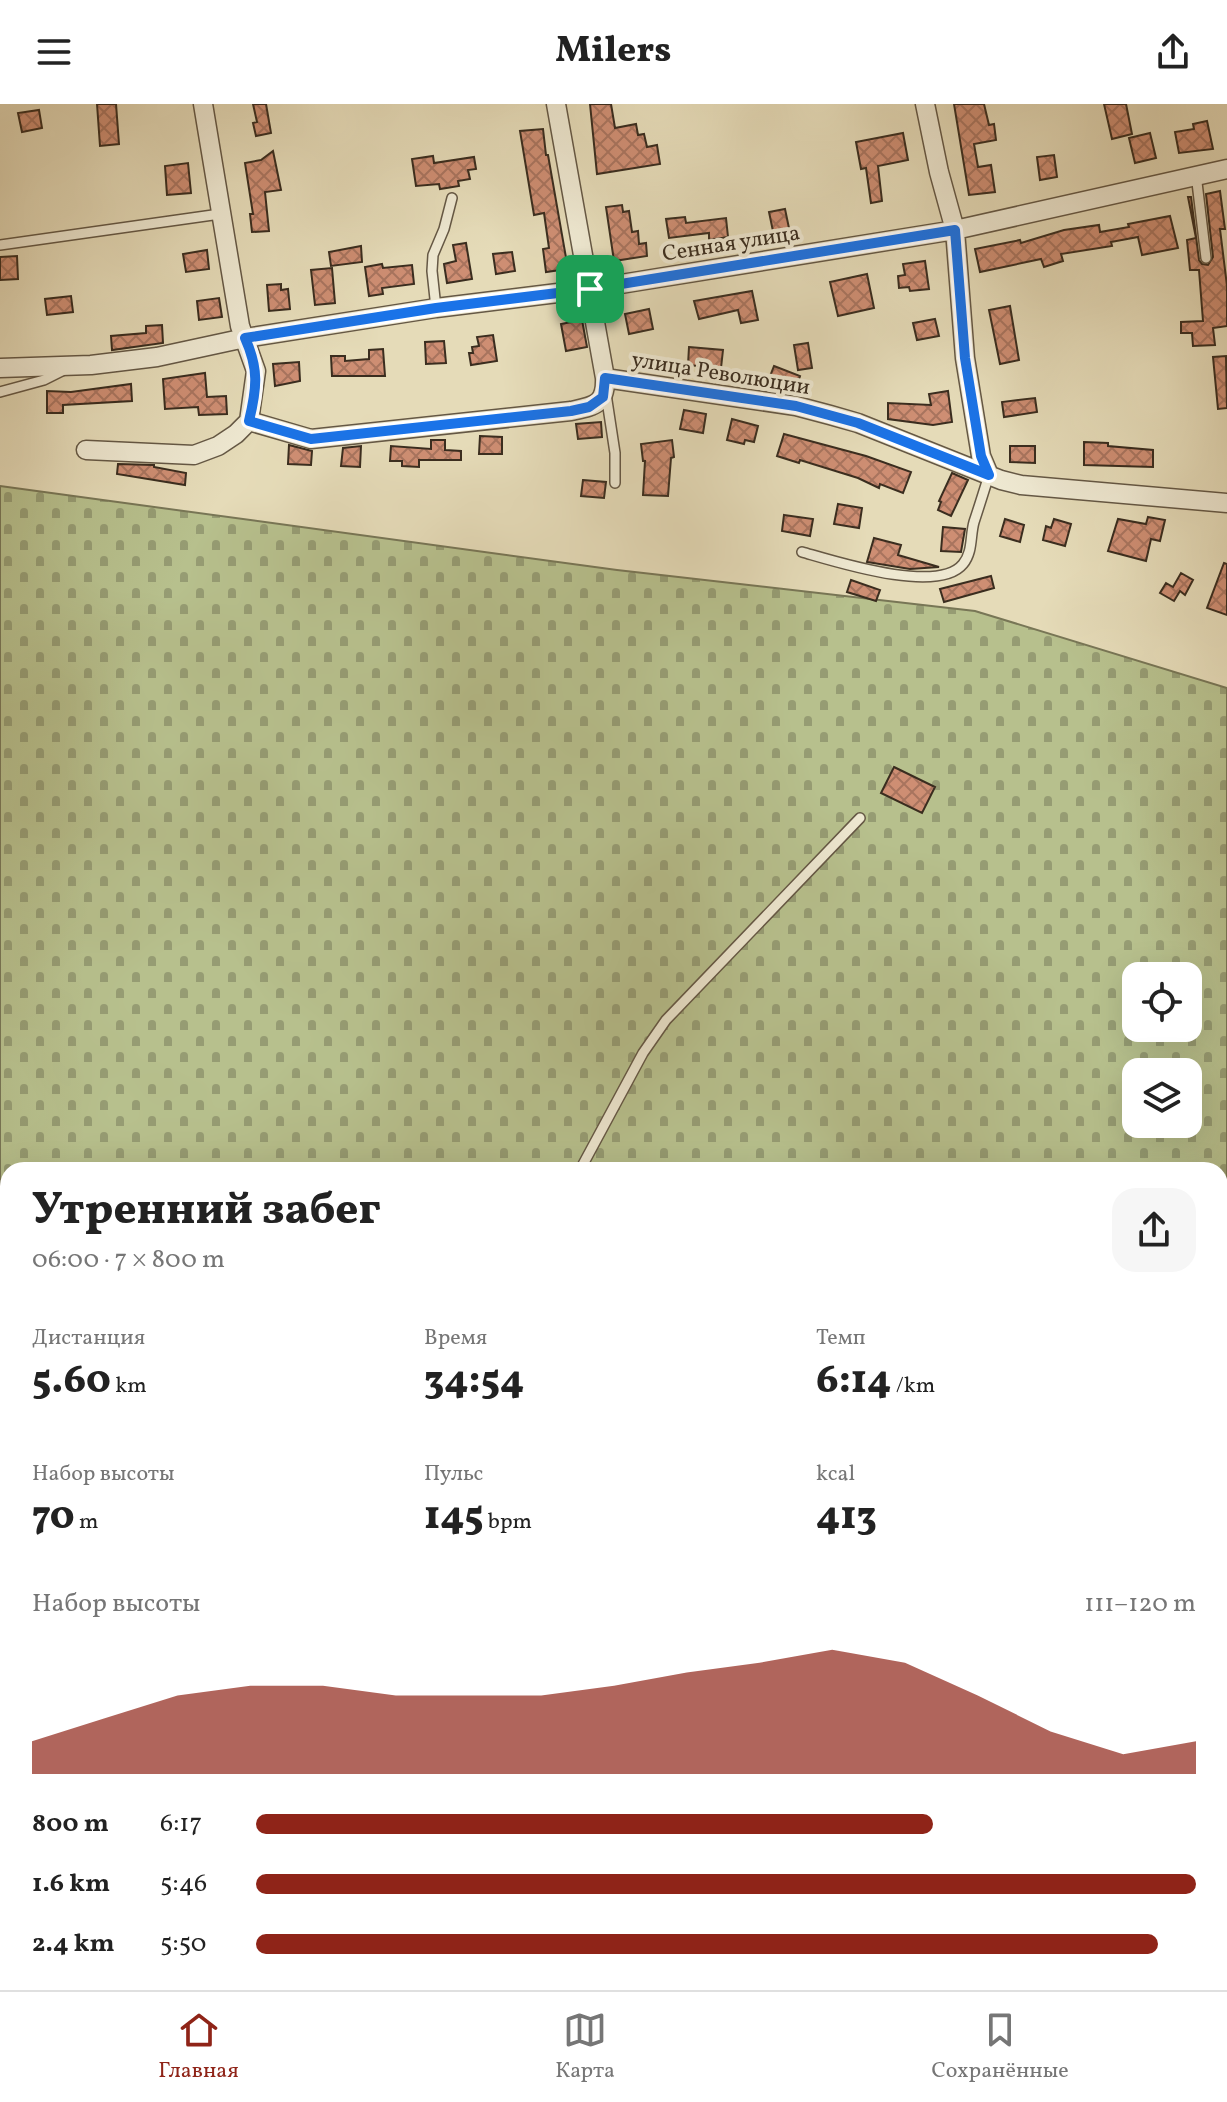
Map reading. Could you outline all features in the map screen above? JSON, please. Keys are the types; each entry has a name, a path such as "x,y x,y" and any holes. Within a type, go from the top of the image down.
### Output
{"street":[{"path":"86,450 194,455 218,446 249,421 255,360 240,326 203,104"},
{"path":"556,104 606,385"},
{"path":"925,104 955,230 965,358 981,456 989,475"},
{"name":"Сенная улица","path":"0,368 70,366 157,357 245,338 436,308 590,289 955,230 1227,169"},
{"name":"улица Революции","path":"249,421 311,439 571,411 599,402 606,385 796,406 858,423 1021,485 1227,503"}],"lane":[{"path":"1196,174 1206,258"},
{"path":"436,308 433,255 452,198"},
{"path":"0,245 220,214"},
{"path":"0,392 44,380 70,366"},
{"path":"606,385 615,453 615,483"},
{"path":"802,552 891,576 934,575 957,569 970,550 974,524 989,475"},
{"path":"584,1162 643,1053 666,1020 860,818"}],"green space":[{"path":"0,486 617,570 975,611 1227,688 1227,1162 0,1162"}],"building":[{"path":"97,104 116,104 119,144 100,146"},
{"path":"253,104 266,104 271,133 256,136"},
{"path":"590,104 611,104 615,128 636,124 638,135 644,134 647,147 657,145 660,164 597,174"},
{"path":"954,104 984,104 989,125 994,124 996,140 974,144 978,167 991,165 995,192 969,195"},
{"path":"1104,104 1126,104 1132,134 1112,139"},
{"path":"39,110 42,128 22,132 18,113"},
{"path":"1207,121 1213,149 1179,153 1175,132 1194,129 1193,124"},
{"path":"543,129 568,269 546,272 543,249 549,248 544,213 534,215 520,131"},
{"path":"903,133 908,160 878,166 882,201 871,203 866,168 861,169 856,142"},
{"path":"1150,133 1156,158 1135,163 1129,138"},
{"path":"273,151 281,190 265,192 269,231 252,232 250,214 253,214 245,163 261,160"},
{"path":"1054,155 1057,177 1040,180 1037,157"},
{"path":"433,156 434,163 474,157 476,169 468,170 470,179 458,181 459,186 440,189 439,184 416,186 412,159"},
{"path":"188,163 191,193 167,195 165,166"},
{"path":"1220,191 1225,229 1220,229 1227,286 1227,326 1213,328 1215,345 1193,346 1192,333 1181,333 1181,322 1203,321 1199,270 1190,270 1187,240 1196,238 1188,197 1191,197 1199,260 1208,265 1213,257 1206,194"},
{"path":"622,205 623,212 629,211 632,232 638,231 639,244 646,243 647,256 614,261 606,207"},
{"path":"785,209 790,233 774,236 769,212"},
{"path":"1170,216 1178,248 1142,255 1138,237 1111,242 1112,246 1061,254 1063,261 1044,267 1041,259 980,272 975,249 1020,240 1021,243 1064,230 1099,225 1100,232"},
{"path":"685,217 686,223 726,218 728,237 709,240 709,233 669,238 666,219"},
{"path":"466,243 472,279 447,283 444,264 456,261 453,245"},
{"path":"361,246 362,262 331,266 329,252"},
{"path":"207,250 209,269 186,272 183,254"},
{"path":"512,252 515,271 496,274 493,254"},
{"path":"17,256 18,279 0,280 0,257"},
{"path":"925,261 929,289 910,291 909,287 899,288 898,276 905,275 903,264"},
{"path":"382,264 383,268 412,265 414,284 382,288 383,294 369,296 365,267"},
{"path":"332,268 335,303 315,305 311,270"},
{"path":"867,274 874,308 838,316 830,282"},
{"path":"281,284 281,290 288,289 290,309 269,311 267,285"},
{"path":"752,291 758,320 741,323 738,310 699,319 694,301"},
{"path":"71,296 73,312 47,315 45,299"},
{"path":"219,298 222,317 199,320 197,301"},
{"path":"1010,306 1019,360 1000,364 989,310"},
{"path":"649,309 653,329 629,334 625,314"},
{"path":"935,319 939,336 917,340 913,323"},
{"path":"582,320 587,347 566,351 561,324"},
{"path":"162,325 163,343 112,350 111,336 146,333 146,326"},
{"path":"493,335 497,361 471,365 469,353 473,353 472,347 479,346 477,337"},
{"path":"444,341 446,363 426,364 425,342"},
{"path":"808,343 812,368 798,370 794,345"},
{"path":"689,347 723,350 721,368 688,365"},
{"path":"383,349 385,376 332,376 331,356 345,356 345,361 369,359 369,350"},
{"path":"1226,356 1227,408 1218,409 1213,357"},
{"path":"299,362 300,381 275,386 273,364"},
{"path":"774,366 800,376 796,389 769,379"},
{"path":"205,373 207,397 226,396 227,414 199,415 198,407 165,409 163,379"},
{"path":"131,384 132,401 63,405 63,413 47,413 47,391 71,392"},
{"path":"948,391 952,422 933,425 888,419 888,403 931,405 929,394"},
{"path":"1035,398 1037,412 1004,417 1002,402"},
{"path":"684,410 706,414 703,433 680,429"},
{"path":"732,419 758,426 754,442 745,440 744,444 727,440"},
{"path":"601,422 602,437 578,439 576,424"},
{"path":"784,434 866,456 911,472 903,493 880,484 879,488 858,478 800,460 799,463 777,456"},
{"path":"480,436 502,437 502,454 479,454"},
{"path":"431,440 445,440 445,450 461,451 461,460 419,460 419,467 402,466 402,461 390,461 391,446 431,449"},
{"path":"672,440 674,457 671,458 668,496 643,495 645,461 641,444"},
{"path":"1084,442 1153,450 1153,467 1084,465"},
{"path":"289,445 312,451 311,465 288,464"},
{"path":"361,446 360,467 341,466 343,448"},
{"path":"1010,446 1035,446 1035,463 1010,462"},
{"path":"118,464 154,465 186,473 185,485 117,474"},
{"path":"952,473 968,480 951,516 938,510"},
{"path":"583,480 606,482 604,498 581,496"},
{"path":"838,504 862,508 859,528 834,524"},
{"path":"784,515 813,519 810,536 782,531"},
{"path":"1148,517 1165,520 1160,541 1151,539 1146,561 1108,551 1118,519 1146,524"},
{"path":"1005,519 1024,525 1020,542 1000,536"},
{"path":"1054,519 1071,524 1065,546 1043,540 1046,526 1051,528"},
{"path":"943,527 965,529 961,552 941,551"},
{"path":"874,538 901,545 898,555 939,567 910,569 867,562"},
{"path":"1224,563 1227,564 1227,615 1207,608"},
{"path":"1181,573 1193,580 1185,595 1180,591 1174,601 1160,593 1166,583 1173,587"},
{"path":"991,576 994,588 944,602 940,589"},
{"path":"851,580 880,590 876,601 847,592"},
{"path":"894,767 935,787 922,813 881,793"}],"route":[{"path":"955,230 965,358 981,456 989,475 858,423 796,406 605,378 603,397 589,407 519,418 311,439 249,421 254,403 256,371 255,360 245,338 436,308 590,289 955,230"}]}
